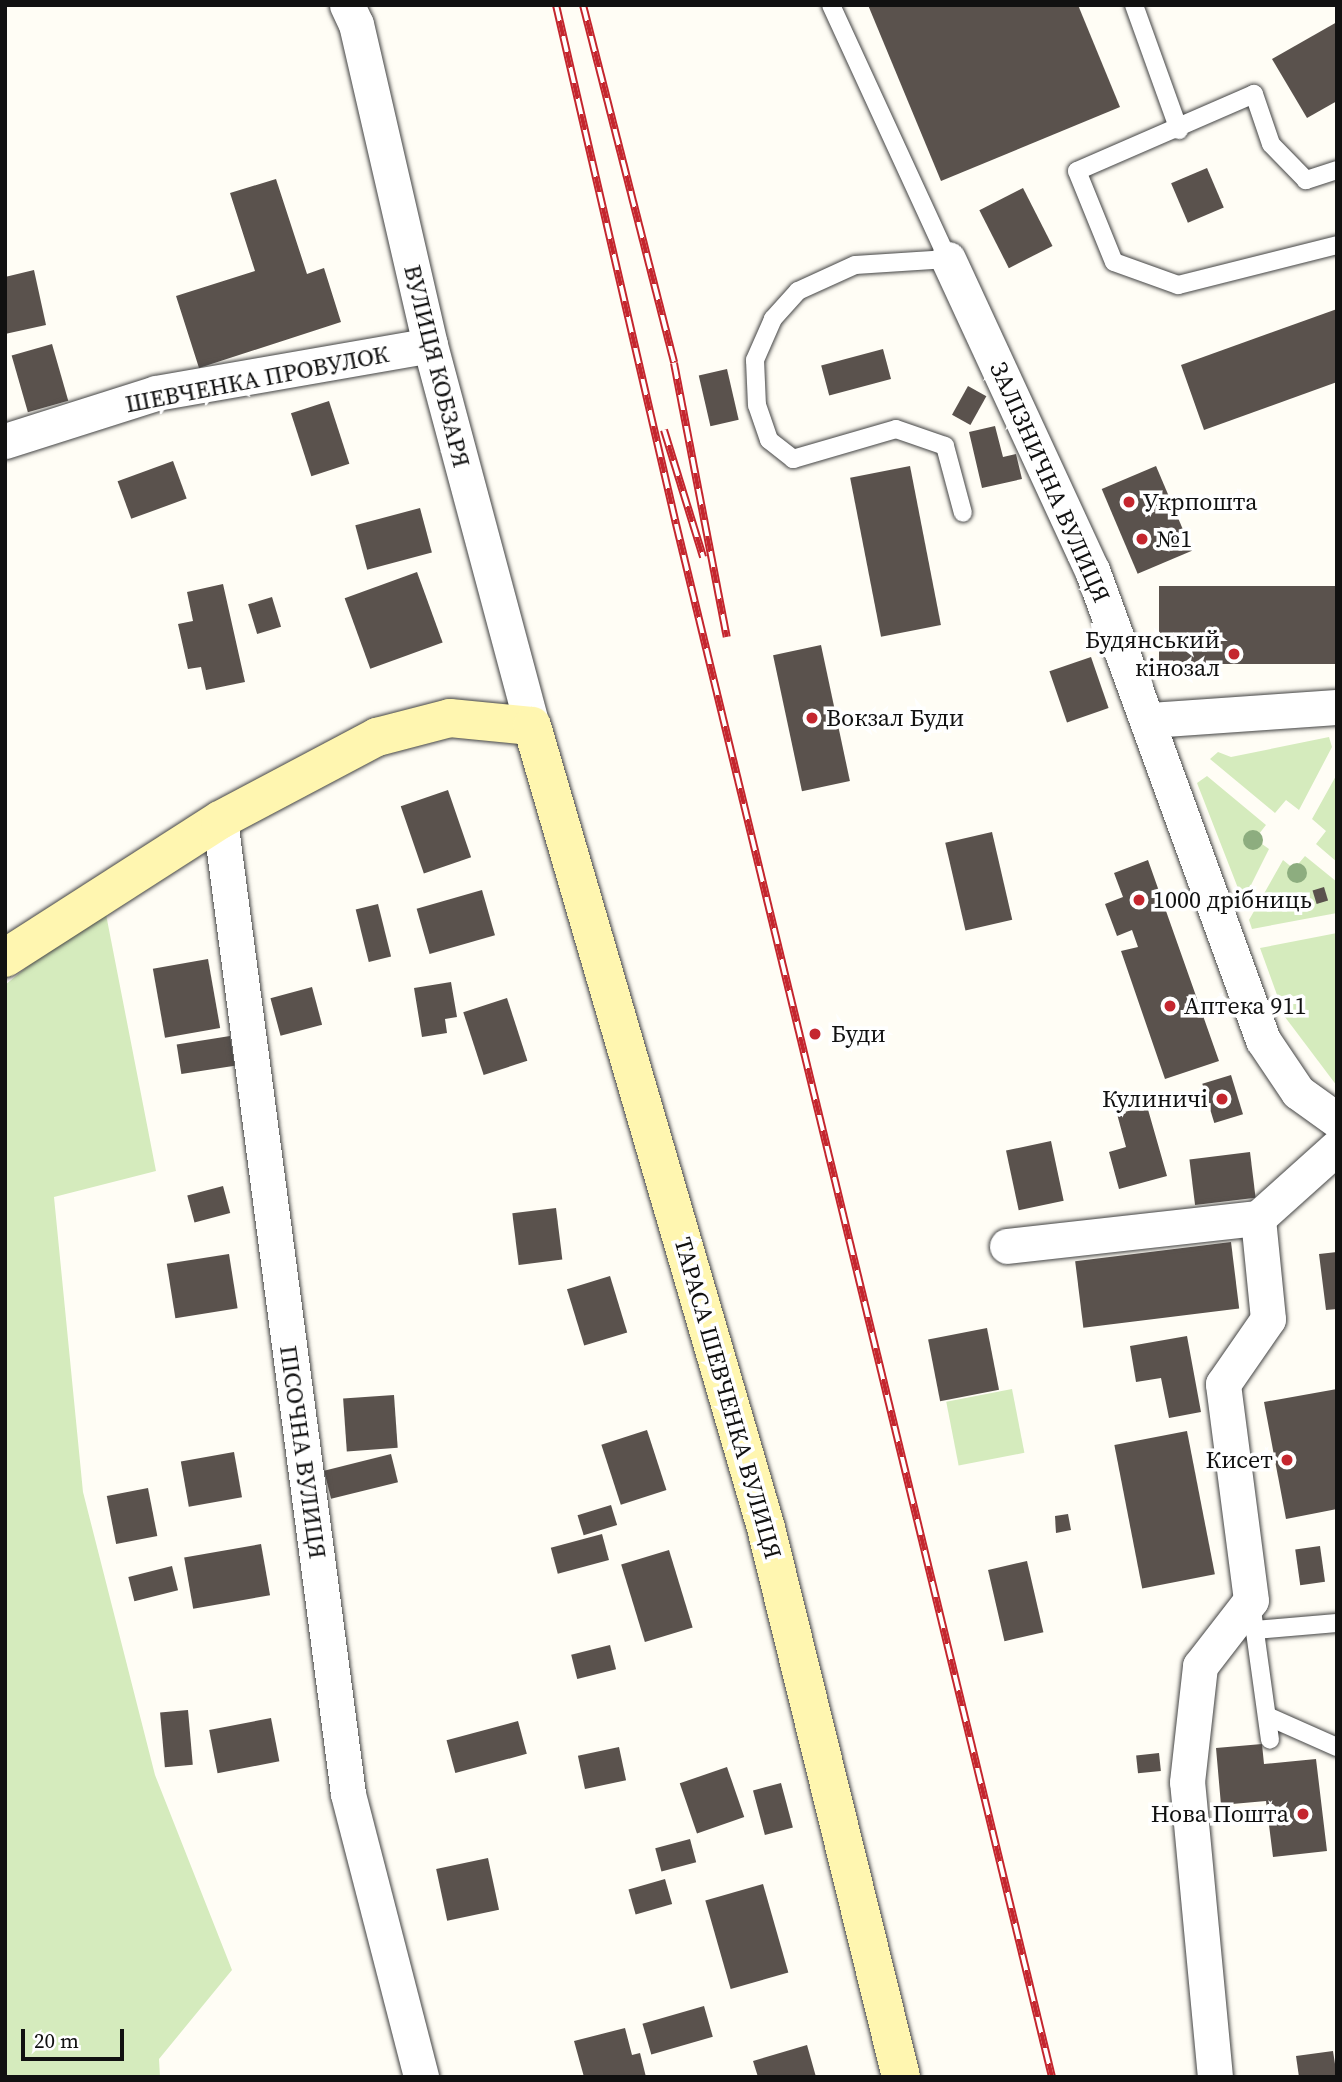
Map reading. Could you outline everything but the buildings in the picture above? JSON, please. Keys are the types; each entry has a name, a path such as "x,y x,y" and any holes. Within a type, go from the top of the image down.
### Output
{"street":[{"name":"ВУЛИЦЯ КОБЗАРЯ","path":"347,5 356,24 430,345 532,726"},
{"name":"ЗАЛІЗНИЧНА ВУЛИЦЯ","path":"948,259 1092,570 1150,720 1263,1040 1298,1092 1337,1120"},
{"name":"ШЕВЧЕНКА ПРОВУЛОК","path":"5,441 156,393 430,345"},
{"path":"1150,720 1337,708"},
{"path":"5,958 219,820 377,737 450,718 532,726"},
{"name":"ТАРАСА ШЕВЧЕНКА ВУЛИЦЯ","path":"532,726 766,1528 901,2077"},
{"name":"ПІСОЧНА ВУЛИЦЯ","path":"219,820 348,1794 421,2077"},
{"path":"1007,1246 1258,1218 1337,1147"},
{"path":"1215,2077 1187,1782 1200,1666 1253,1615 1223,1384 1268,1319 1258,1218"}],"lane":[{"path":"831,5 948,259 855,265 798,291 773,319 755,360 757,405 769,440 793,459 896,429 945,446 963,513"},
{"path":"1134,5 1179,130"},
{"path":"1337,170 1306,180 1271,144 1254,94 1179,130 1077,171 1114,262 1178,285 1337,244"},
{"path":"1270,1740 1253,1615 1337,1623"},
{"path":"1267,1716 1337,1747"}],"green space":[{"path":"1329,737 1332,747 1299,810 1286,800 1275,813 1210,759 1218,752 1231,757"},
{"path":"1337,774 1337,862 1316,844 1326,831 1312,819"},
{"path":"1207,776 1266,825 1255,839 1269,849 1243,901 1197,783"},
{"path":"1305,856 1337,882 1337,913 1252,929 1249,920 1283,860 1294,869"},
{"path":"104,904 156,1171 54,1197 83,1492 155,1775 232,1970 159,2059 160,2077 5,2077 5,985"},
{"path":"1337,933 1337,1086 1285,1017 1260,948"},
{"path":"1012,1389 1024,1453 959,1466 946,1402"}],"railway":[{"path":"556,5 676,524 1052,2077"},
{"path":"583,5 674,363 727,637"},
{"path":"664,430 703,557"}],"place":[{"name":"Укрпошта","path":"1129,502"},
{"name":"№1","path":"1142,539"},
{"name":"Будянський кінозал","path":"1234,654"},
{"name":"Вокзал Буди","path":"812,718"},
{"name":"1000 дрібниць","path":"1139,900"},
{"name":"Аптека 911","path":"1170,1006"},
{"name":"Буди","path":"815,1034"},
{"name":"Кулиничі","path":"1222,1099"},
{"name":"Кисет","path":"1287,1460"},
{"name":"Нова Пошта","path":"1303,1814"}]}
